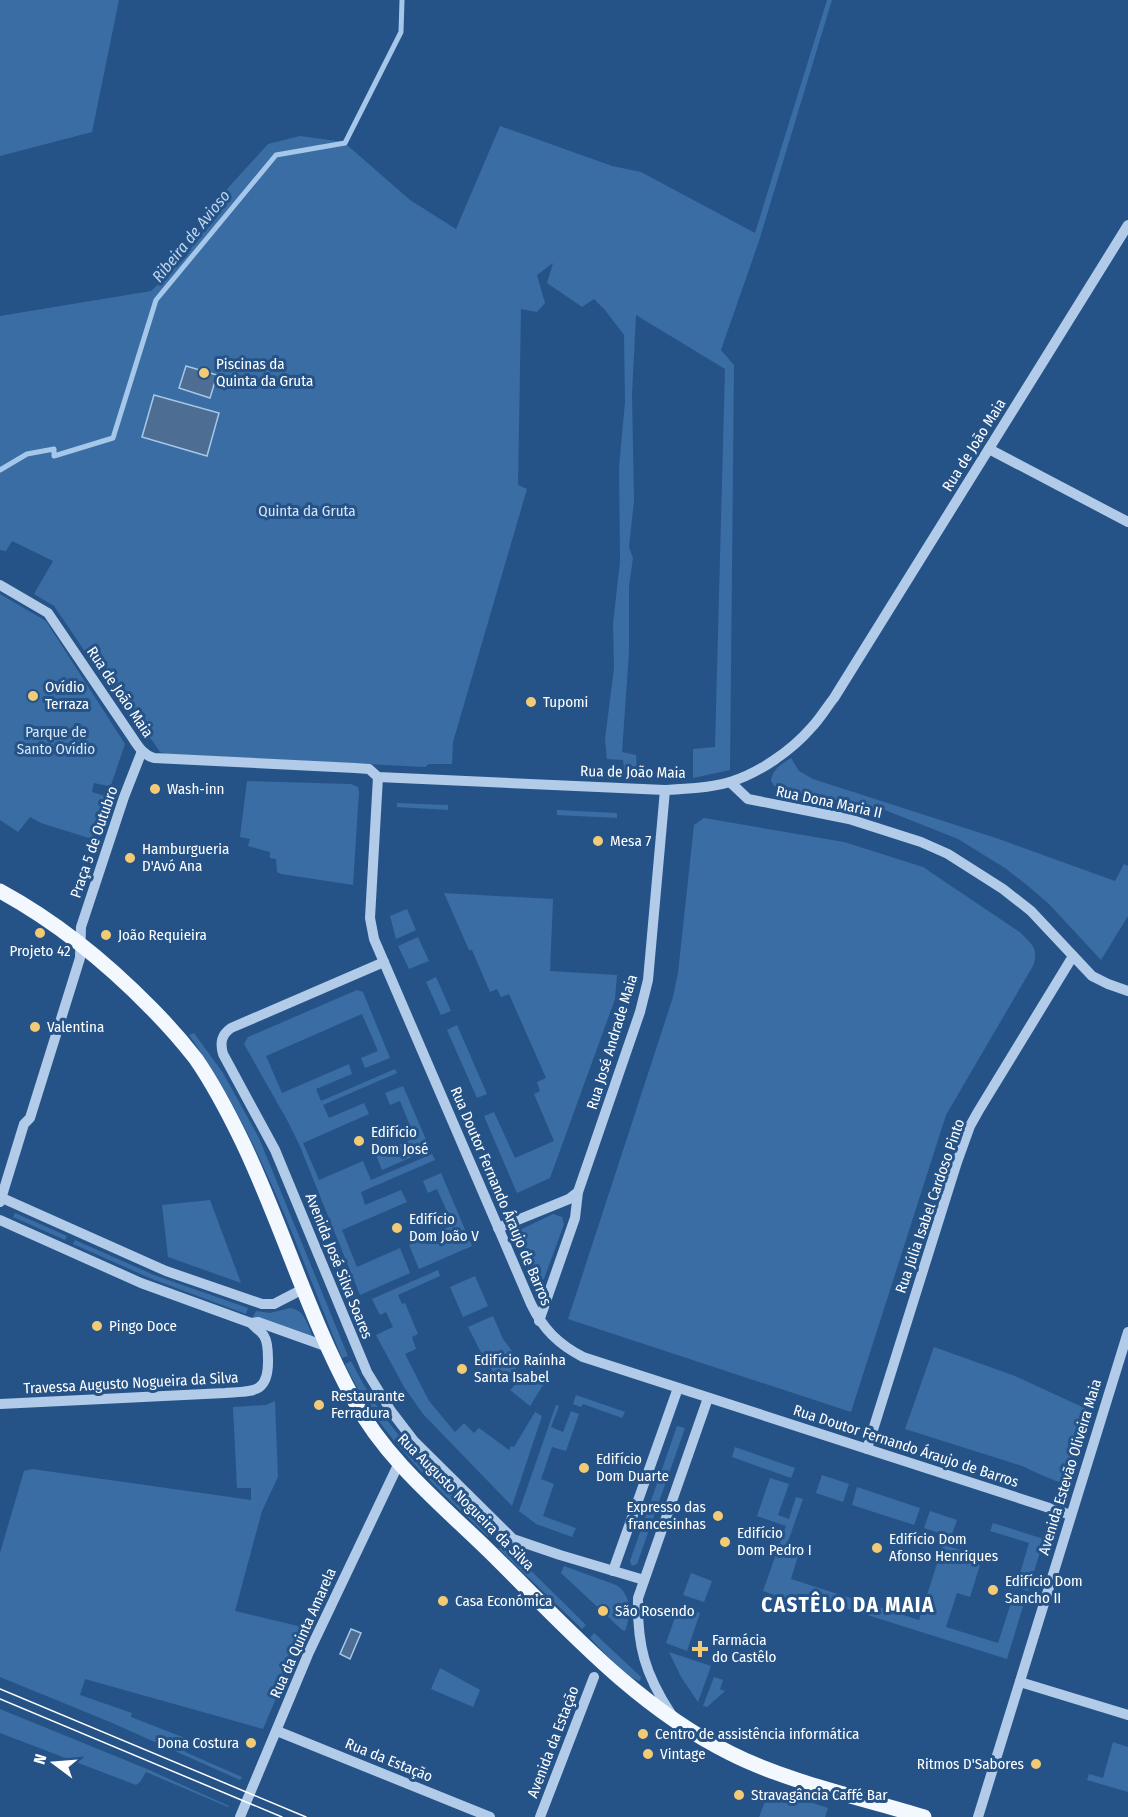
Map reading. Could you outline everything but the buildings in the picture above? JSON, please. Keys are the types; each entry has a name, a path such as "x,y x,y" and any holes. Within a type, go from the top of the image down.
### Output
{"main road":[{"name":"Rua Augusto Nogueira da Silva","path":"0,891 31,909 80,943 130,988 182,1041 202,1070 243,1144 328,1347 355,1402 399,1463 620,1680 676,1721 730,1753 778,1773 924,1817"}],"street":[{"name":"Rua de João Maia","path":"0,585 48,613 147,756 167,760 369,770 378,777 664,790 697,788 730,782 759,769 811,729 846,678 1128,225"},
{"path":"988,449 1128,522"},
{"name":"Praça 5 de Outubro","path":"0,1199 24,1124 30,1118 78,965 81,927 124,797 142,751"},
{"name":"Rua Doutor Fernando Áraujo de Barros","path":"378,777 370,918 374,939 539,1321 555,1340 583,1357 1071,1515"},
{"name":"Rua Dona Maria II","path":"730,782 744,796 755,801 849,819 921,842 948,854 1003,889 1031,911 1085,970 1099,981 1128,991"},
{"name":"Rua José Andrade Maia","path":"539,1321 575,1218 578,1192 640,1012 648,980 664,790"},
{"name":"Rua Júlia Isabel Cardoso Pinto","path":"867,1449 970,1126 1073,956"},
{"name":"Avenida José Silva Soares","path":"384,962 231,1028 221,1039 223,1054 275,1150 359,1354 377,1391 414,1441 513,1539 644,1580"},
{"path":"498,1228 569,1199 578,1192"},
{"path":"0,1199 166,1271 262,1304 274,1305 303,1289"},
{"path":"0,1220 141,1283 251,1323 258,1322 328,1347"},
{"name":"Travessa Augusto Nogueira da Silva","path":"0,1404 257,1390 268,1377 267,1345 266,1338 251,1323"},
{"name":"Avenida Estevão Oliveira Maia","path":"978,1817 1128,1332"},
{"path":"613,1571 678,1388"},
{"path":"676,1721 659,1696 642,1658 638,1629 638,1599 708,1398"},
{"name":"Rua da Quinta Amarela","path":"240,1817 309,1652 399,1463"},
{"name":"Avenida da Estação","path":"540,1817 594,1677"},
{"path":"1020,1682 1128,1715"},
{"name":"Rua da Estação","path":"277,1731 490,1817"}],"green space":[{"path":"0,0 119,0 92,132 0,156"},
{"name":"Quinta da Gruta","path":"827,0 832,0 759,241 721,350 734,365 730,770 693,778 693,749 715,747 725,369 636,315 632,394 634,501 629,547 633,558 629,586 629,653 622,752 636,755 637,778 625,777 623,760 607,759 605,739 614,668 613,624 620,561 619,467 625,402 624,335 594,299 582,307 547,283 553,263 537,275 545,303 537,312 521,309 518,485 527,489 453,742 452,764 429,764 425,767 160,752 152,740 133,722 54,606 34,594 53,561 12,541 6,551 0,550 0,316 151,291 186,257 228,188 268,144 300,136 344,142 344,145 347,145 410,200 456,229 500,126 612,166 641,172 755,233"},
{"name":"Parque de Santo Ovídio","path":"0,594 46,621 125,744 111,785 94,783 92,792 105,796 106,800 92,839 41,823 30,817 18,832 0,820"},
{"path":"791,758 799,771 813,779 999,839 1115,881 1124,864 1128,866 1128,916 1101,960 1049,904 1028,886 1005,868 958,839 885,810 776,788 771,781 774,773 778,767"},
{"path":"247,781 351,784 358,787 353,885 281,874 277,872 276,859 270,858 270,852 248,846 250,839 240,837"},
{"path":"397,803 448,805 448,810 397,807"},
{"path":"557,810 617,813 617,818 557,815"},
{"path":"704,818 844,842 923,867 1021,933 1035,951 1033,966 946,1115 851,1412 568,1319 673,997 678,973 694,825"},
{"path":"444,893 553,899 550,971 617,975 615,999 550,1178 517,1193 484,1116 494,1112 515,1158 554,1141 534,1094 540,1091 537,1082 546,1078 509,994 501,997 497,989 490,992"},
{"path":"407,909 416,930 396,939 390,916"},
{"path":"418,937 429,961 409,969 398,946"},
{"path":"436,977 451,1011 441,1015 426,982"},
{"path":"357,990 363,992 390,1058 365,1068 361,1058 378,1051 362,1014 266,1056 282,1093 349,1064 352,1074 316,1089 321,1101 395,1069 397,1073 323,1105 329,1118 364,1103 369,1114 303,1143 319,1180 363,1161 371,1180 432,1154 435,1160 361,1192 365,1205 401,1190 407,1202 342,1230 357,1267 400,1248 410,1273 360,1295 299,1144 244,1044 248,1037"},
{"path":"457,1025 487,1094 477,1098 447,1030"},
{"path":"194,1033 223,1073 259,1138 348,1356 342,1358 275,1192 236,1111 189,1035"},
{"path":"403,1086 430,1149 382,1170 376,1155 415,1138 400,1101 390,1105 385,1093"},
{"path":"441,1173 472,1246 419,1269 409,1245 453,1225 437,1189 428,1193 423,1181"},
{"path":"210,1200 241,1283 168,1257 162,1205"},
{"path":"15,1213 67,1236 65,1240 13,1217"},
{"path":"553,1214 562,1217 564,1224 544,1279 539,1282 534,1279 515,1234"},
{"path":"75,1240 154,1275 248,1308 246,1314 152,1279 73,1244"},
{"path":"438,1270 440,1276 398,1295 402,1304 405,1303 418,1334 412,1337 416,1349 405,1354 429,1401 455,1432 464,1423 474,1433 479,1428 509,1450 511,1446 514,1447 535,1412 542,1416 512,1506 423,1414 404,1387 376,1335 393,1327 386,1312 380,1315 372,1299"},
{"path":"475,1276 488,1306 463,1317 450,1287"},
{"path":"290,1308 302,1315 313,1337 253,1317 256,1311 270,1313"},
{"path":"493,1316 503,1339 521,1363 503,1383 487,1364 468,1327"},
{"path":"934,1347 1015,1376 1089,1410 1063,1482 1022,1466 905,1429"},
{"path":"351,1361 365,1387 397,1433 432,1473 492,1533 488,1537 427,1478 390,1436 359,1390 345,1364"},
{"path":"529,1371 545,1382 530,1406 510,1390"},
{"path":"576,1395 625,1412 622,1418 583,1404 581,1407 573,1404"},
{"path":"275,1401 278,1477 262,1511 235,1611 306,1628 263,1729 85,1679 80,1695 132,1713 131,1717 190,1740 185,1752 242,1777 240,1780 110,1722 0,1677 0,1553 24,1471 32,1469 251,1500 251,1488 237,1488 233,1407 266,1405"},
{"path":"556,1405 559,1406 551,1427 563,1432 571,1411 579,1414 566,1451 552,1447 541,1479 554,1484 543,1516 576,1528 572,1537 536,1524 519,1511"},
{"path":"677,1426 685,1428 637,1564 632,1566 630,1561"},
{"path":"735,1447 795,1468 791,1478 732,1457"},
{"path":"822,1475 849,1484 843,1502 816,1493"},
{"path":"770,1478 789,1484 778,1515 789,1519 796,1497 803,1499 786,1547 799,1552 791,1579 919,1620 943,1545 967,1552 965,1561 980,1565 970,1597 957,1593 946,1627 998,1643 1012,1600 1024,1603 1007,1659 826,1602 818,1611 763,1591 786,1526 757,1516"},
{"path":"857,1487 920,1508 914,1525 852,1505"},
{"path":"930,1511 957,1520 951,1537 924,1528"},
{"path":"993,1523 1044,1539 1028,1591 1016,1587 1029,1543 990,1531"},
{"path":"504,1544 586,1625 582,1629 499,1549"},
{"path":"564,1566 616,1585 621,1589 629,1606 625,1631 561,1573"},
{"path":"691,1573 712,1581 704,1602 683,1595"},
{"path":"679,1606 700,1613 687,1651 666,1643"},
{"path":"594,1633 641,1677 640,1681 634,1679 607,1656 590,1638"},
{"path":"669,1652 711,1666 698,1702 681,1677"},
{"path":"440,1668 480,1690 473,1707 431,1689"},
{"path":"714,1677 723,1680 720,1689 725,1691 707,1707 703,1706"},
{"path":"0,1709 147,1769 229,1806 146,1772 136,1785 0,1733"},
{"path":"1113,1742 1128,1747 1128,1792 1087,1780 1089,1774 1103,1778"},
{"path":"770,1789 828,1808 825,1817 759,1817"}],"shaded area":[{"path":"186,366 217,375 210,398 179,388"},
{"path":"154,395 219,413 207,456 142,437"},
{"path":"351,1629 361,1633 350,1659 340,1654"}],"waterway":[{"name":"Ribeira de Avioso","path":"0,470 27,454 54,449 54,456 113,438 156,300 276,155 345,143 401,32 402,0"}],"tram line":[{"path":"0,1689 306,1817"},
{"path":"0,1699 282,1817"}],"place":[{"name":"Piscinas da Quinta da Gruta","path":"204,373"},
{"name":"Ovídio Terraza","path":"33,696"},
{"name":"Tupomi","path":"531,702"},
{"name":"Wash-inn","path":"155,789"},
{"name":"Mesa 7","path":"598,841"},
{"name":"Hamburgueria D'Avó Ana","path":"130,858"},
{"name":"Projeto 42","path":"40,933"},
{"name":"João Requieira","path":"106,935"},
{"name":"Valentina","path":"35,1027"},
{"name":"Edifício Dom José","path":"359,1141"},
{"name":"Edifício Dom João V","path":"397,1228"},
{"name":"Pingo Doce","path":"97,1326"},
{"name":"Edifício Raínha Santa Isabel","path":"462,1369"},
{"name":"Restaurante Ferradura","path":"319,1405"},
{"name":"Edifício Dom Duarte","path":"584,1468"},
{"name":"Expresso das francesinhas","path":"718,1516"},
{"name":"Edifício Dom Pedro I","path":"725,1542"},
{"name":"Edifício Dom Afonso Henriques","path":"877,1548"},
{"name":"Edifício Dom Sancho II","path":"993,1590"},
{"name":"Casa Económica","path":"443,1601"},
{"name":"São Rosendo","path":"603,1611"},
{"name":"Farmácia do Castêlo","path":"700,1649"},
{"name":"Centro de assistência informática","path":"643,1734"},
{"name":"Dona Costura","path":"251,1743"},
{"name":"Vintage","path":"648,1754"},
{"name":"Ritmos D'Sabores","path":"1036,1764"},
{"name":"Stravagância Caffé Bar","path":"739,1795"}],"district":[{"name":"CASTÊLO DA MAIA","path":"848,1605"}]}
